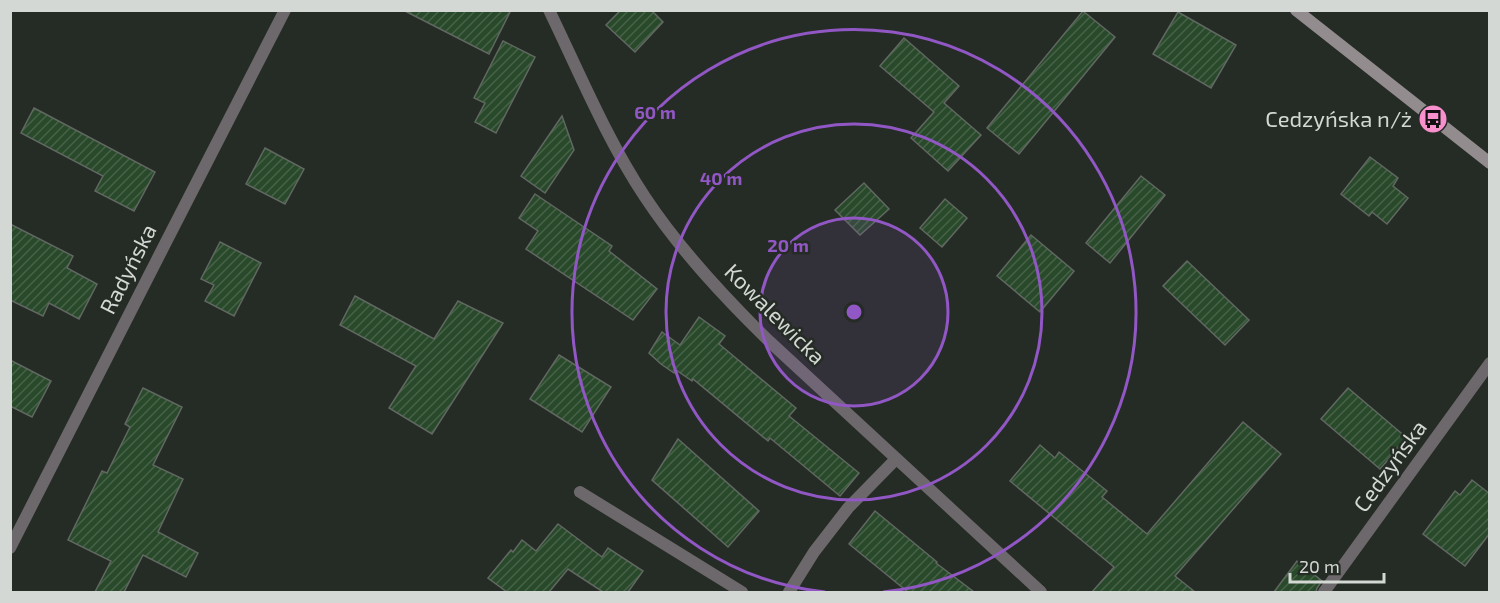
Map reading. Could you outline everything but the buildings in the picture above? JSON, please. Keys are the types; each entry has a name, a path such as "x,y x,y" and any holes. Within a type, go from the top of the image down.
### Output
{"street":[{"name":"Radyńska","path":"10,548 285,10"},
{"name":"Kowalewicka","path":"549,10 628,169 644,196 679,243 748,320 1041,592"},
{"path":"1296,10 1490,164"},
{"name":"Cedzyńska","path":"1324,592 1490,363"},
{"path":"789,592 814,552 848,508 896,459"},
{"path":"580,492 742,592"}],"place":[{"name":"Cedzyńska n/ż","path":"1433,119"}]}
